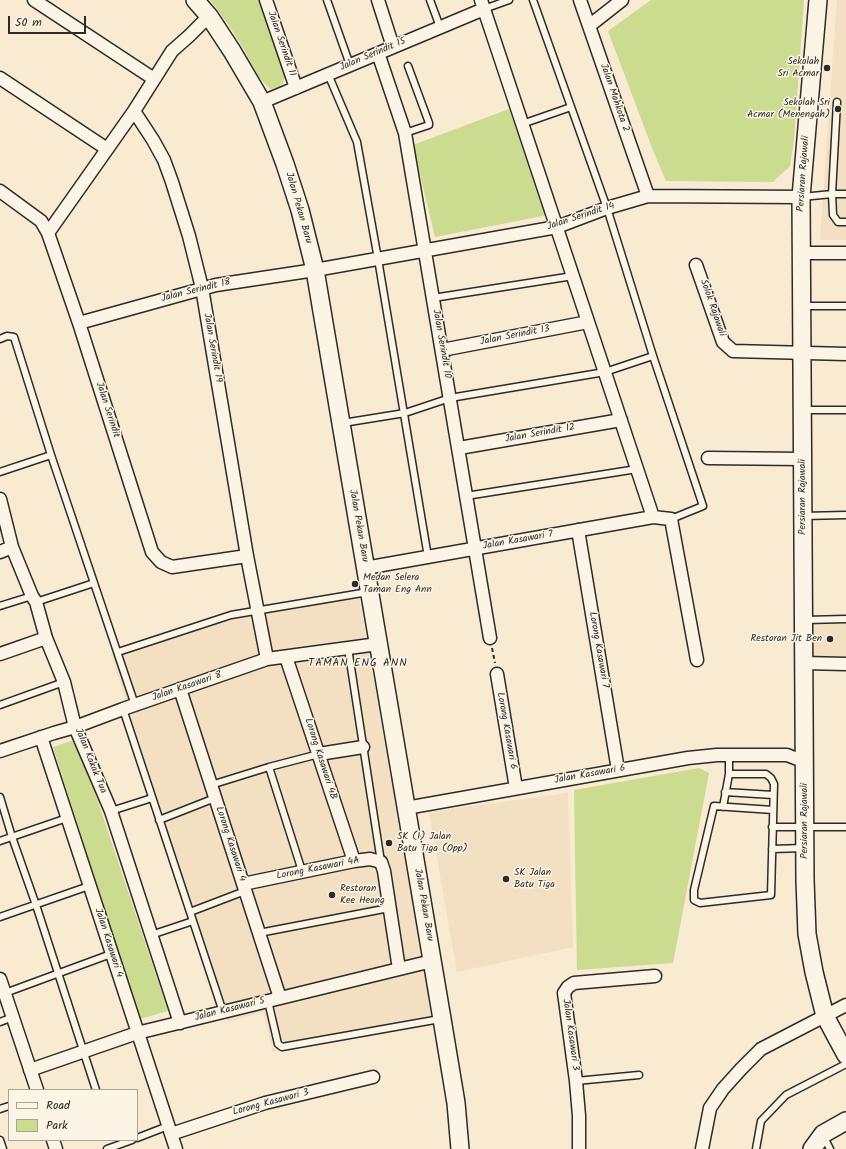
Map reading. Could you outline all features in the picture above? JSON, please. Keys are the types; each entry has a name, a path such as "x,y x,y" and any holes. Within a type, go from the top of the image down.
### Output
{"street":[{"path":"34,0 154,79"},
{"name":"Jalan Pekan Baru","path":"195,0 232,51 262,102 300,210 315,270 456,1103 460,1149"},
{"name":"Jalan Serindit 11","path":"266,0 296,88"},
{"path":"378,0 393,47"},
{"name":"Jalan Mahkota 2","path":"580,0 648,196"},
{"path":"589,26 622,0"},
{"name":"Persiaran Rajawali","path":"818,0 802,197 805,848 807,934 814,972 820,994 835,1011 846,1035"},
{"path":"482,4 653,517"},
{"name":"Jalan Serindit 15","path":"262,102 440,27 482,4"},
{"path":"48,233 134,111 172,51 208,16"},
{"name":"Jalan Serindit 10","path":"378,53 405,133 490,638"},
{"path":"0,78 107,149"},
{"name":"Jalan Serindit 19","path":"134,111 164,160 172,182 202,288 247,556 267,660"},
{"name":"Jalan Serindit","path":"0,191 41,221 48,233 79,323 152,552 161,562 172,567 247,556"},
{"name":"Jalan Serindit 14","path":"315,270 557,228 607,208 648,196 802,197"},
{"path":"802,253 846,253"},
{"name":"Solok Rajawali","path":"696,265 723,342 733,351 846,354"},
{"name":"Jalan Serindit 18","path":"79,323 202,288 315,270"},
{"name":"Jalan Serindit 13","path":"442,350 588,322"},
{"name":"Jalan Serindit 12","path":"459,448 621,420"},
{"path":"708,458 803,459"},
{"name":"Jalan Kakak Tua","path":"1,504 12,548 34,599 46,638 64,682 75,727 111,811 180,1023"},
{"name":"Jalan Kasawari 7","path":"366,568 653,517 671,519"},
{"path":"671,519 697,660"},
{"name":"Lorong Kasawari 7","path":"578,530 618,770"},
{"path":"0,552 12,548"},
{"path":"0,654 46,638"},
{"name":"Jalan Kasawari 8","path":"0,751 75,727 180,689 267,660 378,644"},
{"name":"Lorong Kasawari 4B","path":"286,657 354,861"},
{"path":"804,663 846,664"},
{"name":"Lorong Kasawari 6","path":"497,674 516,788"},
{"name":"Lorong Kasawari 4","path":"180,689 280,998"},
{"path":"775,754 793,749 798,746 805,736"},
{"name":"Jalan Kasawari 4","path":"41,737 176,1149"},
{"path":"319,754 363,747"},
{"path":"775,754 793,757 800,760 805,765"},
{"name":"Jalan Kasawari 6","path":"406,808 688,758 775,754"},
{"name":"Lorong Kasawari 4A","path":"244,888 302,871 354,861 370,859 381,862"},
{"path":"381,862 384,871 399,969"},
{"name":"Jalan Kasawari 5","path":"30,1070 137,1033 432,960"},
{"name":"Jalan Kasawari 3","path":"579,1149 579,1116 576,1081 564,993 568,987 574,983 655,976"},
{"path":"0,979 37,1089"},
{"path":"702,1149 710,1108 723,1089 741,1069 761,1049 835,1011"},
{"name":"Persiaran Rajawali","path":"835,1011 846,1055"},
{"name":"Lorong Kasawari 3","path":"169,1130 265,1103 373,1077"},
{"path":"812,1149 823,1134 846,1121"}],"lane":[{"path":"327,0 350,65"},
{"path":"430,0 440,27"},
{"path":"482,4 509,0"},
{"path":"533,0 607,208 653,356 703,506 671,519"},
{"path":"405,133 429,125 408,66"},
{"path":"328,74 357,142 428,557"},
{"path":"837,102 832,194 833,215 838,222 846,222"},
{"path":"522,124 571,107"},
{"path":"802,197 846,194"},
{"path":"433,298 573,276"},
{"path":"802,306 846,306"},
{"path":"0,339 7,336 14,337 51,455 135,705"},
{"path":"341,424 404,413 450,398 605,372 653,356"},
{"path":"803,410 846,410"},
{"path":"0,472 51,455"},
{"path":"466,496 637,469"},
{"path":"803,516 846,515"},
{"path":"0,606 34,599 94,582"},
{"path":"118,652 231,615 370,592"},
{"path":"804,620 846,619"},
{"path":"348,648 381,862"},
{"path":"0,705 64,682"},
{"path":"123,709 223,1012"},
{"path":"211,785 269,767 319,754"},
{"path":"723,807 729,774 730,755"},
{"path":"269,767 302,871"},
{"path":"729,774 766,774 771,778 774,784 771,895 700,903 694,900 694,890 714,806 773,810"},
{"path":"725,792 774,795"},
{"path":"0,797 96,1089"},
{"path":"111,811 152,798"},
{"path":"159,820 215,798"},
{"path":"0,841 67,818"},
{"path":"772,827 846,827"},
{"path":"772,849 805,848"},
{"path":"0,917 89,886"},
{"path":"190,912 244,888"},
{"path":"259,933 389,908"},
{"path":"151,935 193,921"},
{"path":"5,993 112,954"},
{"path":"268,1001 278,1044 282,1047 442,1019"},
{"path":"0,1022 13,1017"},
{"path":"756,1149 761,1121 786,1095 846,1064"},
{"path":"576,1081 639,1075"},
{"path":"138,1138 169,1130"},
{"path":"823,1134 830,1149"},
{"path":"0,1140 3,1149"},
{"path":"107,1149 115,1148 130,1141"}],"path":[{"path":"490,638 497,674"}],"shaded area":[{"name":"Sekolah Sri Acmar (Menengah)","path":"837,0 846,0 846,240 820,240"},
{"path":"358,591 434,1023 273,1052 263,1012 228,1022 111,654 232,610"},
{"path":"810,622 846,622 846,659 811,658"},
{"name":"SK Jalan Batu Tiga","path":"568,793 573,947 457,972 429,812"}],"green space":[{"path":"210,0 259,0 285,73 284,81 279,87 271,89 262,81 233,31"},
{"path":"651,0 804,0 794,140 790,166 773,182 666,181 608,31"},
{"path":"509,109 548,215 435,237 413,145"},
{"path":"77,739 168,1011 140,1019 53,747"},
{"path":"699,768 709,773 673,963 577,970 574,790"}],"place":[{"name":"Sekolah Sri Acmar","path":"827,68"},
{"name":"Sekolah Sri Acmar (Menengah)","path":"838,109"},
{"name":"Medan Selera Taman Eng Ann","path":"355,584"},
{"name":"Restoran Jit Ben","path":"830,639"},
{"name":"SK (1) Jalan Batu Tiga (Opp)","path":"389,843"},
{"name":"SK Jalan Batu Tiga","path":"506,879"},
{"name":"Restoran Kee Heong","path":"332,895"}],"district":[{"name":"TAMAN ENG ANN","path":"358,664"}]}
